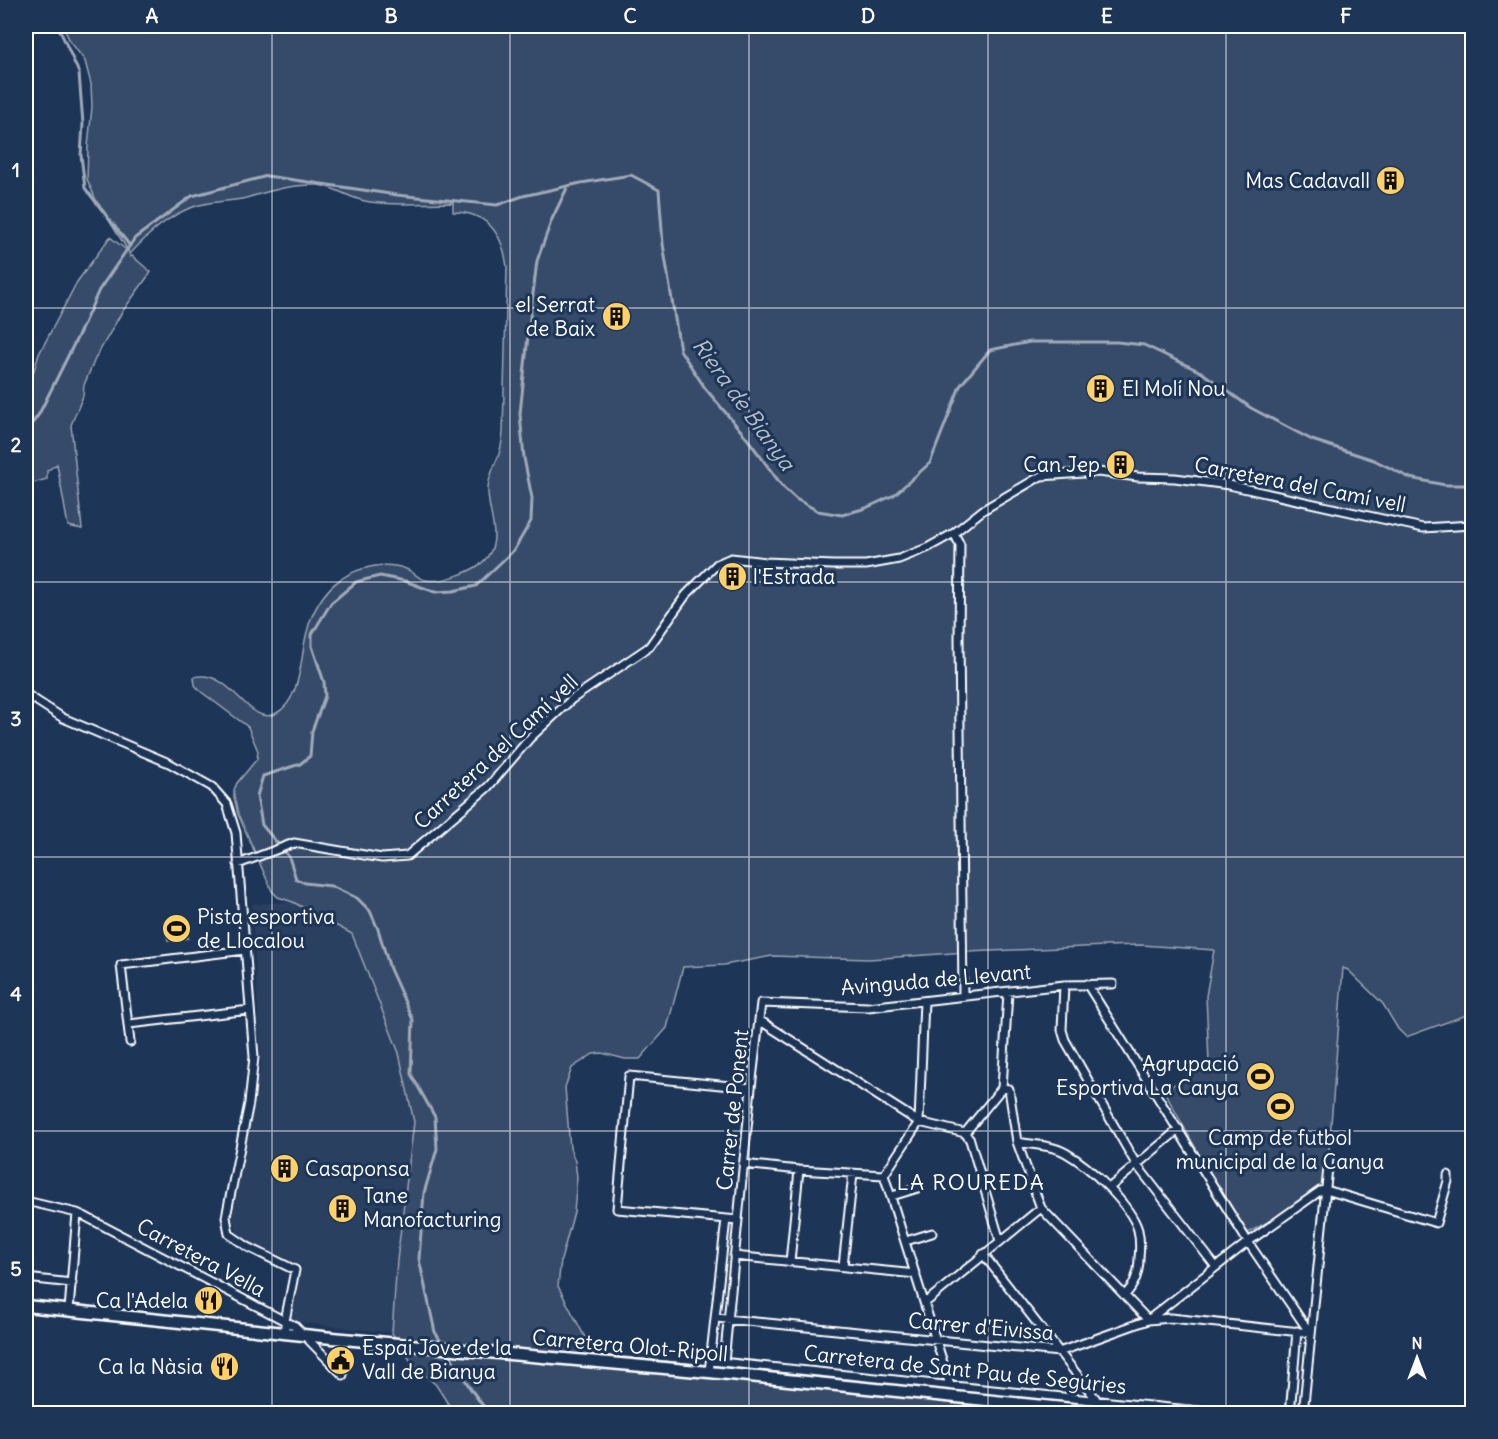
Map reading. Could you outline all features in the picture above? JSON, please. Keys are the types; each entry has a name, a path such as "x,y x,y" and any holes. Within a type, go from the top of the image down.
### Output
{"main road":[{"name":"Carretera Olot-Ripoll","path":"26,1306 482,1352 710,1367 1123,1413"}],"street":[{"name":"Carretera del Camí vell","path":"238,864 294,843 382,858 407,856 488,787 530,738 572,699 650,646 686,595 717,564 731,558 785,564 866,565 899,559 927,548 954,533 983,510 1041,476 1098,472 1138,477 1175,477 1229,485 1423,528 1473,525"},
{"path":"954,533 960,545 963,996"},
{"path":"26,694 63,718 169,763 212,787 227,804 232,819 240,880 254,1057 249,1103 226,1217 229,1234 248,1247 295,1270 285,1332"},
{"path":"130,1042 121,965 245,950"},
{"path":"1087,984 1248,1242 1310,1333"},
{"name":"Avinguda de Llevant","path":"761,1003 868,1006 1064,986 1113,984"},
{"path":"1064,986 1062,1030 1065,1040 1136,1164 1216,1267"},
{"path":"965,1133 1002,1088 1008,993"},
{"path":"884,1175 919,1122 924,1001"},
{"name":"Carrer de Ponent","path":"724,1362 761,1003"},
{"path":"129,1024 250,1010"},
{"path":"759,1020 919,1122 965,1133 970,1140 1000,1241"},
{"path":"726,1220 617,1209 629,1076 751,1088"},
{"path":"1002,1088 1009,1089 1017,1142 1041,1208 1148,1320 1248,1242 1320,1191 1326,1190 1436,1223 1448,1175"},
{"path":"1109,1188 1179,1129"},
{"path":"1017,1142 1054,1147 1068,1154 1109,1188 1127,1209 1138,1230 1140,1247 1139,1268 1132,1288 1125,1295"},
{"path":"1303,1413 1329,1158"},
{"path":"743,1164 884,1175"},
{"path":"790,1262 799,1170"},
{"path":"843,1266 853,1174"},
{"path":"884,1175 950,1384"},
{"path":"892,1196 918,1188"},
{"name":"Carretera Vella","path":"26,1201 77,1213 295,1326 343,1375"},
{"path":"925,1303 1041,1208"},
{"path":"69,1310 77,1213"},
{"name":"Carrer de Ponent","path":"710,1367 726,1220 738,1220"},
{"path":"906,1241 932,1233"},
{"path":"983,1254 1096,1399"},
{"path":"734,1256 916,1274"},
{"path":"26,1278 72,1283"},
{"name":"Carrer d'Eivissa","path":"716,1318 1059,1352 1148,1320 1171,1318 1310,1333"},
{"path":"1290,1413 1297,1331"},
{"name":"Carretera de Sant Pau de Segúries","path":"710,1367 724,1362 1228,1413"}],"shaded area":[{"path":"63,26 1472,26 1472,1013 1406,1037 1398,1029 1383,1004 1348,970 1343,968 1326,1190 1244,1235 1164,1091 1209,1062 1206,996 1214,950 1141,945 967,952 869,959 772,956 724,965 683,967 667,1028 640,1059 625,1059 602,1053 593,1054 572,1068 565,1087 570,1148 575,1161 577,1177 574,1212 561,1260 558,1286 588,1343 590,1357 592,1354 1026,1396 1027,1413 454,1413 436,1385 412,1363 392,1333 397,1260 414,1122 399,1053 352,934 293,902 278,897 272,891 238,814 234,797 237,783 257,759 258,751 248,727 200,691 195,685 194,677 207,677 219,681 256,712 265,716 275,714 284,708 295,689 307,632 315,610 329,589 341,579 364,568 381,565 408,570 422,579 438,580 476,567 488,556 494,540 494,532 488,485 500,450 503,433 507,267 502,244 492,227 484,221 476,216 453,212 453,203 370,202 318,185 290,187 241,199 209,203 186,210 165,221 129,253 130,257 132,256 151,272 122,312 95,359 71,425 82,529 68,526 57,464 47,471 47,479 26,485 26,428 31,425 31,380 39,354 77,282 110,237 129,252 96,200 87,179 92,107 91,84 85,61 70,41"},
{"path":"293,902 352,934 399,1053 414,1122 397,1260 392,1333 296,1322 291,1316 302,1266 245,1240 237,1231 232,1217 261,1065 252,904"},
{"name":"Pista esportiva de Llocalou","path":"185,918 188,938 168,941 164,921"}],"waterway":[{"path":"58,26 79,73 83,124 81,155 85,188 130,246"},
{"name":"Riera de Bianya","path":"26,432 39,414 99,290 135,238 192,196 267,176 397,195 497,205 523,196 581,183 631,175 659,190 663,244 680,350 705,388 746,437 783,487 796,499 818,511 842,515 866,508 894,495 930,463 960,386 990,350 1030,342 1117,342 1144,345 1201,372 1251,408 1312,440 1374,460 1410,478 1445,485 1472,485"},
{"path":"443,1345 435,1332 419,1259 424,1193 437,1149 435,1117 411,1074 413,1020 390,969 370,911 357,898 331,886 305,883 296,879 289,857 262,825 257,796 263,776 300,764 310,756 312,731 325,696 324,682 312,646 312,634 331,603 356,582 380,576 405,581 435,592 476,586 514,550 531,521 532,498 524,458 520,414 529,326 537,261 552,219 568,186"},
{"path":"447,1350 489,1414"}],"place":[{"name":"Mas Cadavall","path":"1391,181"},
{"name":"el Serrat de Baix","path":"616,317"},
{"name":"El Molí Nou","path":"1101,389"},
{"name":"Can Jep","path":"1121,465"},
{"name":"l'Estrada","path":"732,577"},
{"name":"Pista esportiva de Llocalou","path":"176,929"},
{"name":"Agrupació Esportiva La Canya","path":"1260,1076"},
{"name":"Camp de futbol municipal de la Canya","path":"1280,1107"},
{"name":"Casaponsa","path":"284,1169"},
{"name":"Tane Manofacturing","path":"342,1208"},
{"name":"Ca l'Adela","path":"209,1301"},
{"name":"Espai Jove de la Vall de Bianya","path":"341,1360"},
{"name":"Ca la Nàsia","path":"224,1367"}],"district":[{"name":"LA ROUREDA","path":"971,1182"}]}
